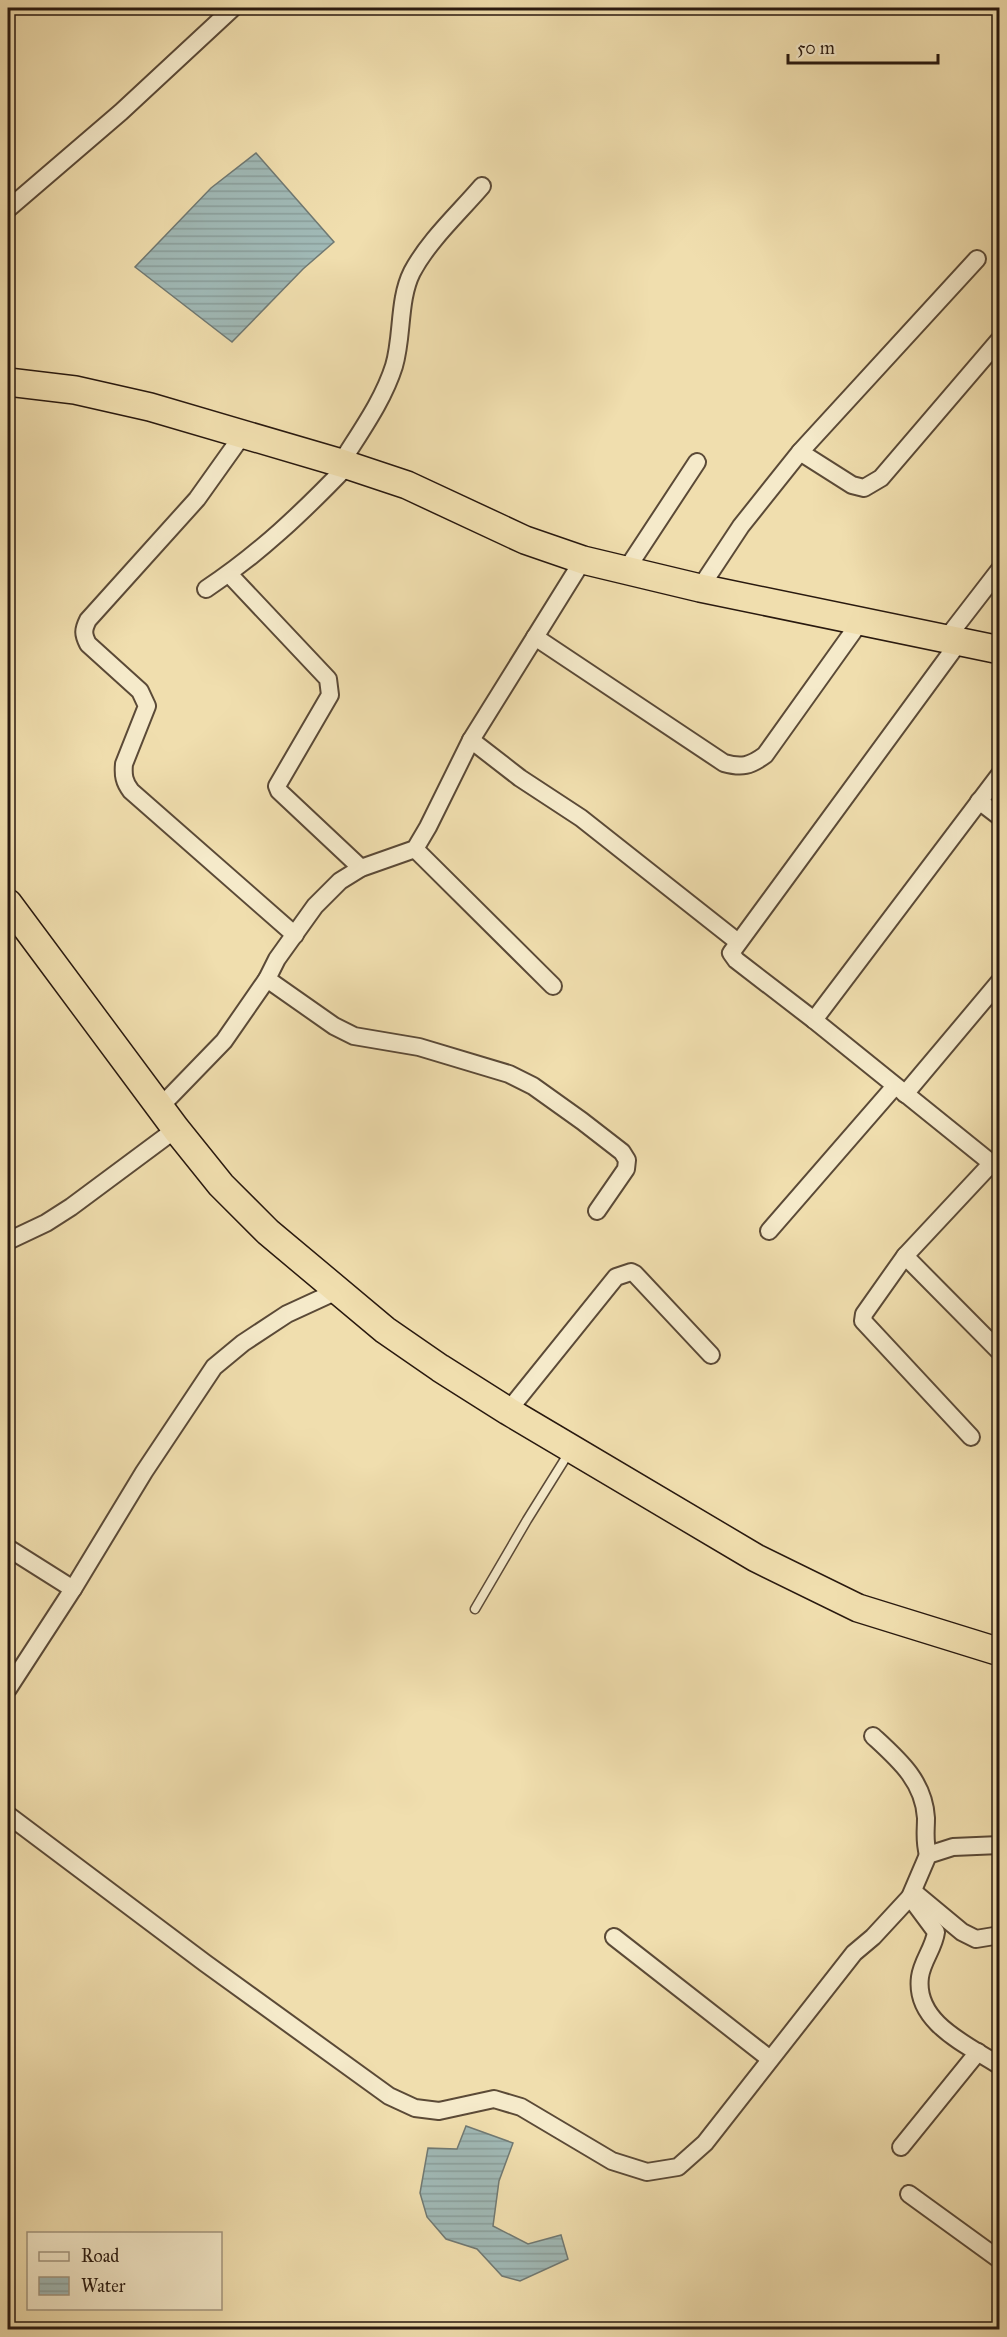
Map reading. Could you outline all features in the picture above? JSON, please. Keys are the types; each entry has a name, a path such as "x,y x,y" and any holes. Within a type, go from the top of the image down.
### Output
{"highway":[{"path":"8,382 75,390 150,407 345,464 407,485 469,516 525,540 583,560 700,588 999,650"},
{"path":"8,903 176,1129 221,1185 252,1216 385,1330 508,1411 756,1558 858,1608 999,1652"}],"street":[{"path":"8,209 122,112 233,8"},
{"path":"206,590 295,520 345,464 388,382 402,327 403,301 412,272 435,240 482,186"},
{"path":"700,588 741,526 801,452 977,259"},
{"path":"801,452 852,485 864,488 881,478 999,339"},
{"path":"244,433 197,499 88,620 83,629 88,644 140,691 147,706 124,764 125,784 130,791 295,935"},
{"path":"626,570 697,462"},
{"path":"160,1107 224,1041 267,979 277,959 315,906 340,882 362,868 415,849 471,740 583,560"},
{"path":"970,1437 863,1321 864,1314 905,1256 995,1167 814,1020 736,960 731,953 952,640 999,569"},
{"path":"229,574 328,679 330,695 277,786 279,792 362,868"},
{"path":"535,637 724,763 741,768 765,755 860,622"},
{"path":"471,740 520,778 581,818 738,942"},
{"path":"814,1020 999,774"},
{"path":"979,801 999,817"},
{"path":"415,849 553,986"},
{"path":"267,979 334,1026 354,1036 419,1047 509,1074 533,1086 622,1152 627,1160 626,1168 597,1211"},
{"path":"769,1231 999,981"},
{"path":"8,1240 46,1223 71,1207 176,1129"},
{"path":"905,1256 999,1352"},
{"path":"508,1411 616,1277 623,1274 631,1272 635,1274 711,1355"},
{"path":"8,1689 74,1589 144,1473 214,1367 243,1343 287,1314 337,1291"},
{"path":"8,1548 74,1589"},
{"path":"8,1815 205,1963 389,2096 415,2108 439,2111 494,2099 503,2101 521,2107 612,2161 647,2172 678,2167 705,2143 854,1953 873,1937 911,1894 928,1855 924,1841 926,1817 922,1795 912,1773 873,1736"},
{"path":"928,1855 953,1846 999,1845"},
{"path":"911,1894 962,1932 976,1939 999,1935"},
{"path":"911,1894 936,1932 920,1977 920,1992 928,2010 938,2026 999,2066"},
{"path":"614,1937 770,2060"},
{"path":"901,2147 978,2052"},
{"path":"909,2194 999,2260"}],"lane":[{"path":"476,1609 571,1449"}],"water":[{"path":"256,153 334,242 303,269 232,342 135,267 211,188"},
{"path":"466,2126 513,2143 499,2181 493,2226 528,2244 561,2235 568,2259 520,2281 502,2276 477,2249 446,2239 427,2217 420,2193 428,2148 457,2149"}]}
